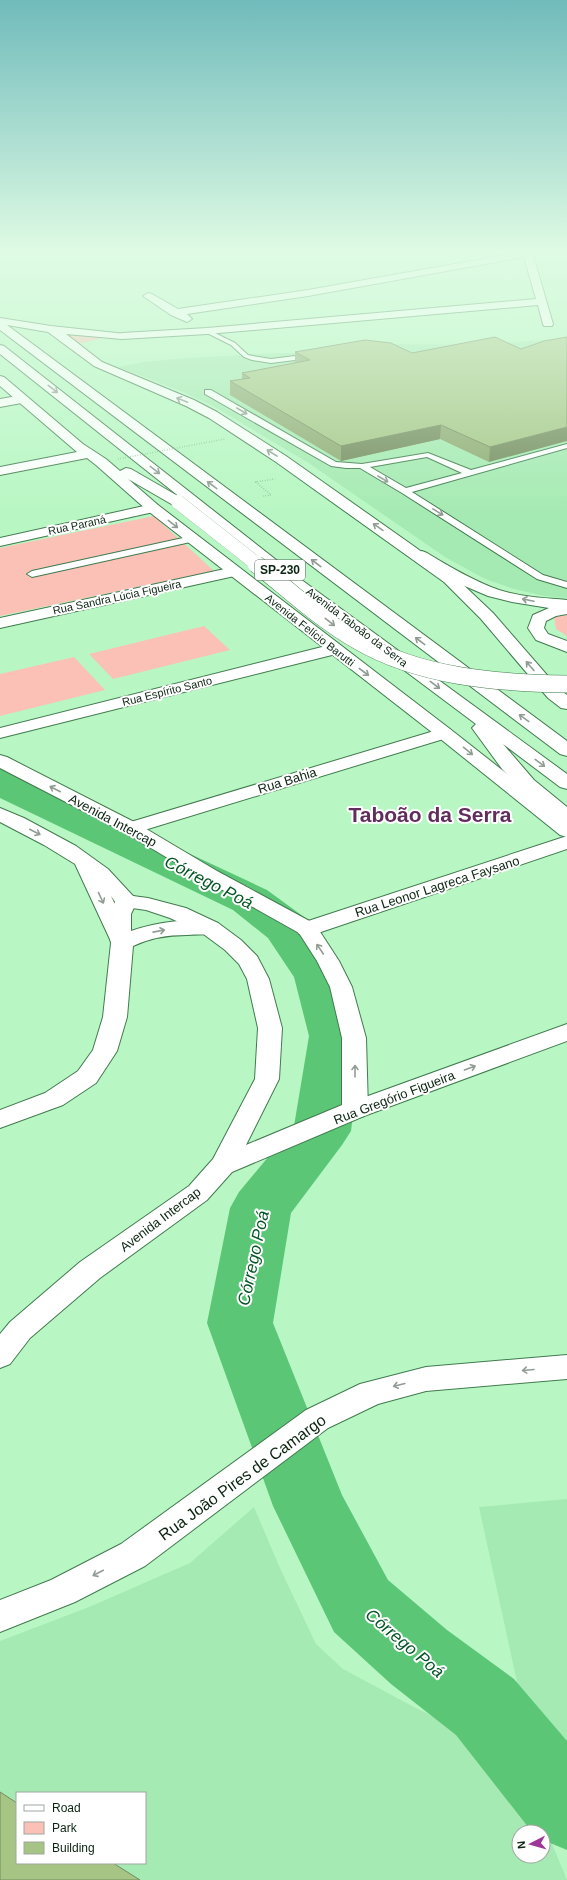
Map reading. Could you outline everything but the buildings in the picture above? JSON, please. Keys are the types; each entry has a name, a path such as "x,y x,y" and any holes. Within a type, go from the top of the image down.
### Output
{"main road":[{"name":"SP-230","path":"16,338 567,750"},
{"path":"66,338 86,357 98,364 190,403 213,415 281,459 410,550 449,579 464,593 487,616 554,694 567,704"},
{"path":"76,346 114,338"},
{"name":"Avenida Taboão da Serra","path":"0,348 298,584 567,783"},
{"path":"41,357 80,370"},
{"name":"Avenida Felício Barutti","path":"0,380 153,508 444,733 567,831"},
{"path":"133,392 239,433"},
{"path":"0,403 23,399"},
{"path":"1,467 23,462 89,454 126,472 178,502 335,625 365,645 394,658 438,671 474,678 505,682 567,684"},
{"name":"Rua Paraná","path":"0,542 153,508"},
{"path":"410,550 462,580 495,593 536,602 567,605"},
{"name":"Rua Sandra Lúcia Figueira","path":"0,623 234,572"},
{"path":"567,609 551,612 539,618 536,628 542,637 567,647"},
{"name":"Rua Espírito Santo","path":"0,733 334,649"},
{"path":"466,708 509,765 527,784 567,817"},
{"name":"Rua Bahia","path":"131,828 444,733"},
{"name":"Avenida Intercap","path":"0,761 131,828 210,875 307,929 328,961 341,986 354,1038 355,1110"},
{"path":"0,814 51,840 103,875 117,889 126,901 120,914 119,928 122,943 115,1017 105,1051 86,1077 54,1099 0,1119"},
{"name":"Rua Leonor Lagreca Faysano","path":"307,929 567,842"},
{"path":"85,863 122,943"},
{"name":"Avenida Intercap","path":"0,1356 20,1330 90,1270 198,1193 223,1165 267,1079 270,1028 258,979 249,961 233,945 210,928 178,913 148,904 126,901"},
{"path":"122,943 140,934 170,928 210,928"},
{"name":"Rua Gregório Figueira","path":"223,1165 355,1110 567,1032"},
{"name":"Rua João Pires de Camargo","path":"0,1616 63,1591 133,1556 240,1475 317,1420 371,1393 426,1379 567,1367"}],"lane":[{"path":"220,338 233,344 246,356 271,361 319,355"},
{"path":"208,392 334,464 362,466 428,454 470,473"},
{"path":"405,491 567,446"},
{"path":"362,466 405,491 540,577 567,585"},
{"path":"32,574 192,539"}],"path":[{"path":"118,459 225,439"},
{"path":"255,482 281,477"}],"shaded area":[{"path":"567,338 567,598 544,596 514,589 485,579 445,557 307,462 213,406 183,392 118,367 143,362 188,358 277,353 306,353 357,346 398,344 480,345"},
{"path":"567,1499 567,1747 557,1738 528,1733 479,1507"},
{"path":"254,1507 280,1568 316,1644 343,1669 414,1707 481,1740 531,1793 544,1824 511,1824 511,1864 551,1864 551,1841 567,1880 0,1880 0,1641 89,1607 190,1563"}],"green space":[{"path":"71,338 104,338 78,344"},
{"path":"154,516 214,571 0,616 0,548"},
{"path":"567,615 567,636 556,629 554,616"},
{"path":"204,626 230,650 113,679 89,654"},
{"path":"74,657 105,690 0,716 0,674"}],"waterway":[{"name":"Córrego Poá","path":"0,781 250,900 286,928 320,977 336,1036 322,1131 261,1208 240,1323 310,1506 361,1606 419,1657 485,1707 567,1807"}],"district":[{"name":"Taboão da Serra","path":"430,815"}]}
